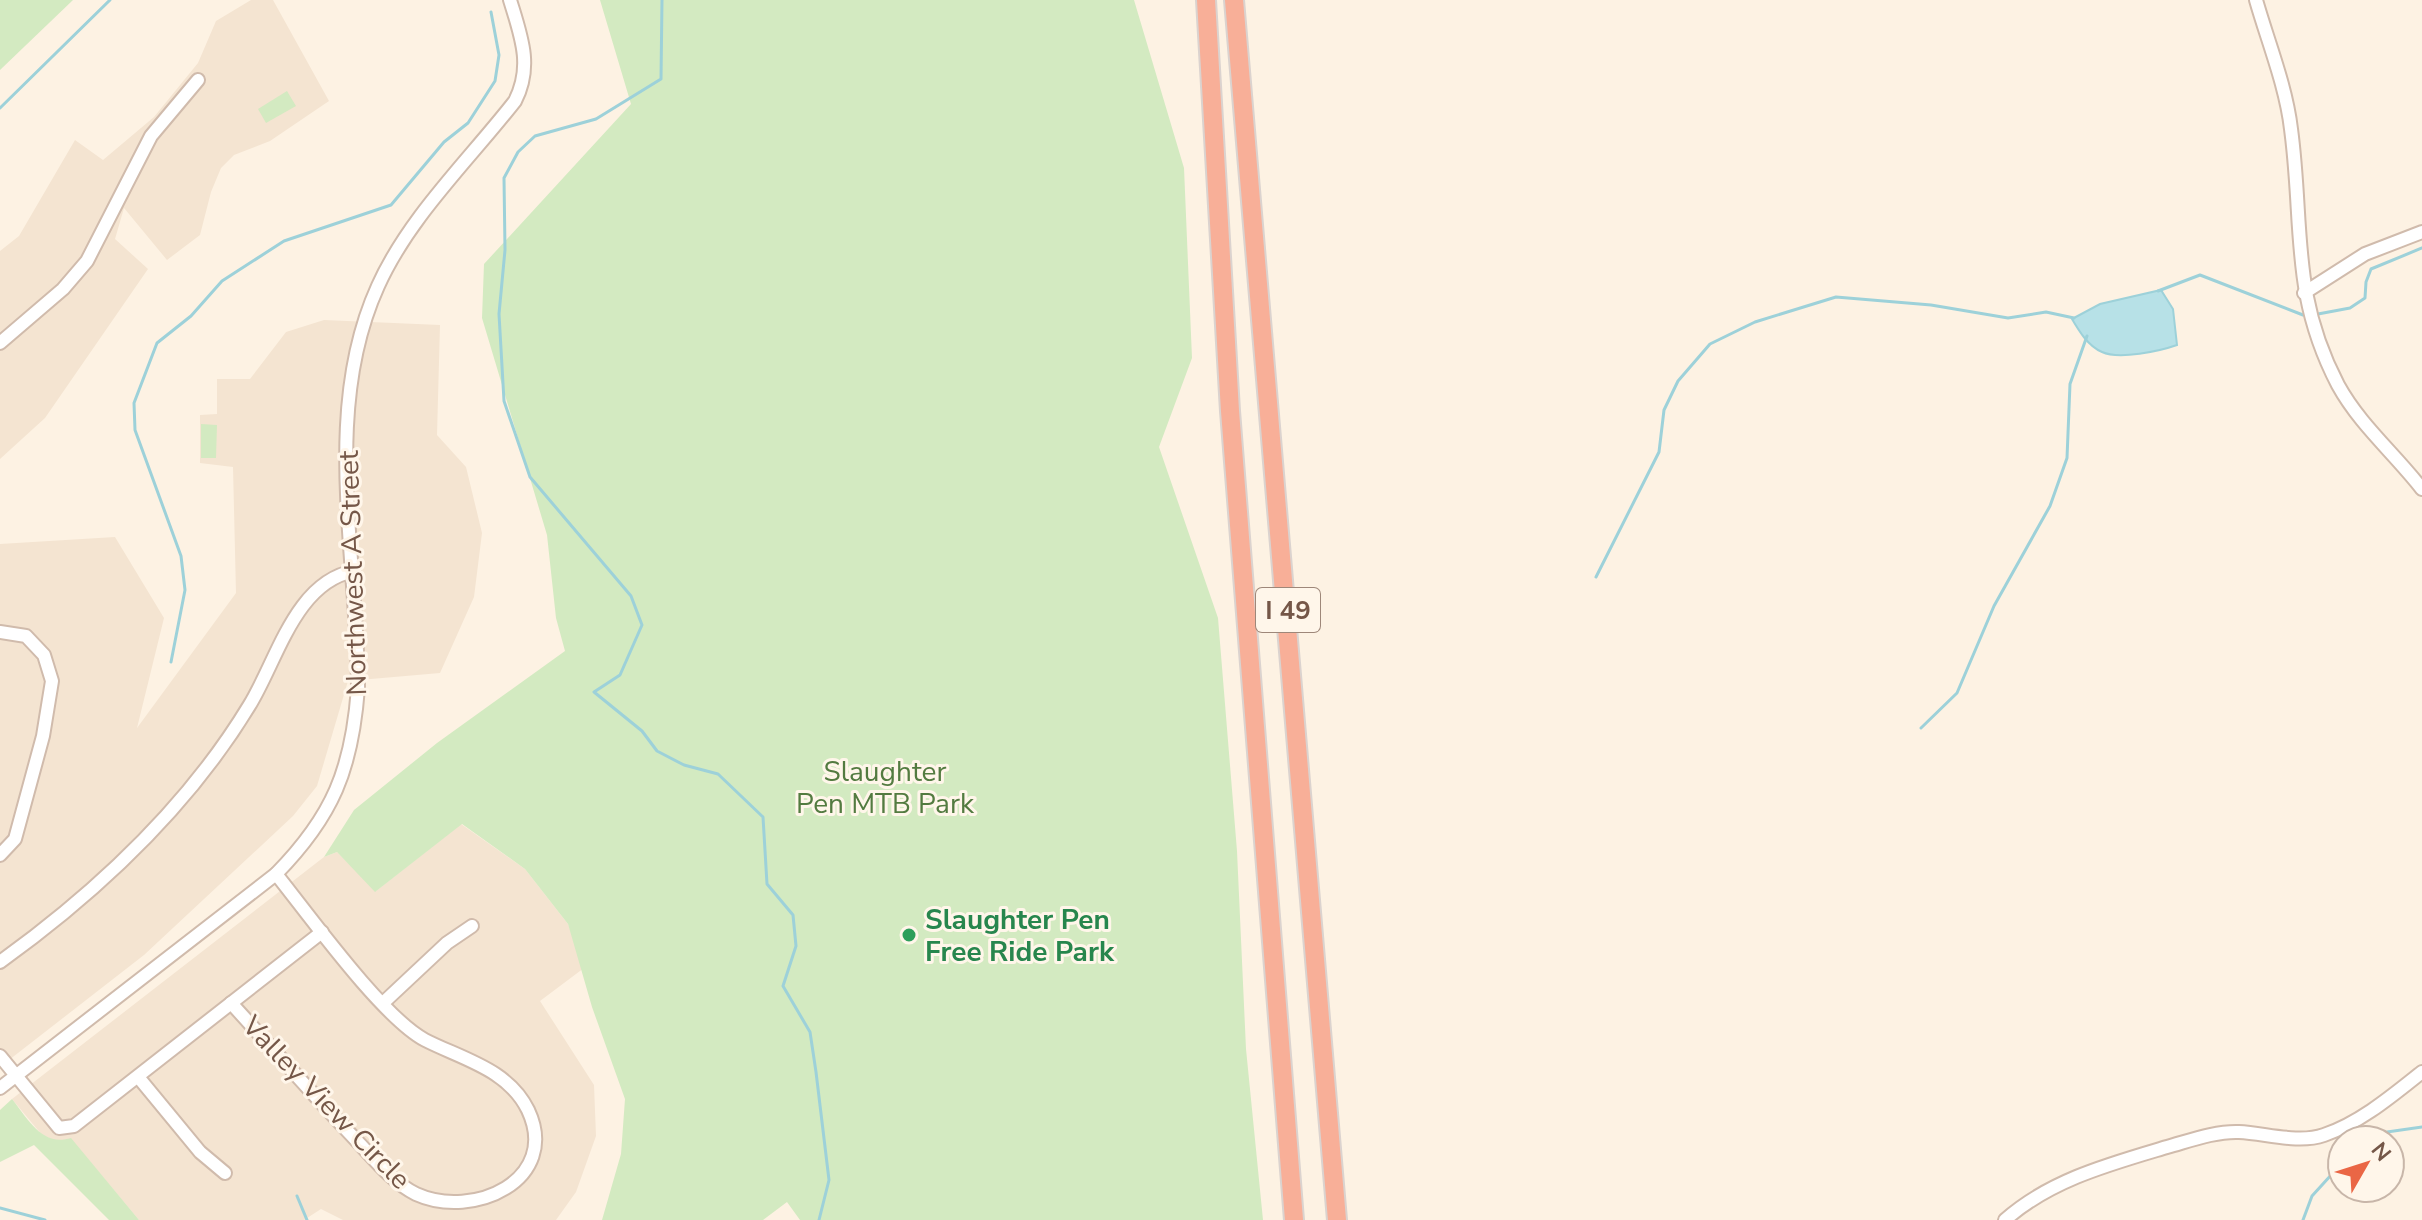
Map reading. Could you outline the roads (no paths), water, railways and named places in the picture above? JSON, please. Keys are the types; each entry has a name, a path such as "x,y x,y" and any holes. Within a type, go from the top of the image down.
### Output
{"highway":[{"name":"I 49","path":"1206,0 1230,411 1294,1220"},
{"name":"I 49","path":"1234,0 1337,1220"}],"street":[{"name":"Northwest A Street","path":"0,1088 276,874 310,839 341,783 355,726 358,688 347,437 363,327 379,285 399,251 447,183 515,101 523,85 525,51 510,0"},
{"path":"2256,0 2291,125 2304,293 2327,361 2354,412 2422,489"},
{"path":"0,343 63,289 87,261 151,136 198,80"},
{"path":"2304,293 2365,254 2422,232"},
{"path":"0,962 46,929 100,880 204,776 250,704 303,604 326,582 354,571"},
{"path":"0,632 26,636 44,655 52,681 43,736 15,839 0,855"},
{"name":"Valley View Circle","path":"231,1003 383,1168 413,1193 440,1203 476,1203 513,1182 535,1158 536,1133 527,1107 506,1081 482,1065 424,1039 383,1003 276,874"},
{"path":"383,1003 447,943 472,926"},
{"path":"0,1056 59,1128 74,1126 322,932"},
{"path":"2005,1220 2051,1189 2100,1167 2195,1139 2239,1131 2264,1136 2322,1136 2373,1108 2422,1072"},
{"path":"139,1078 200,1152 225,1173"}],"water":[{"path":"2161,290 2173,309 2177,345 2140,354 2109,354 2088,342 2072,319 2100,304"}],"waterway":[{"path":"0,108 110,0"},
{"path":"662,0 661,79 596,119 535,136 518,152 504,178 505,250 499,314 504,401 530,477 631,596 642,625 620,675 594,692 642,731 657,751 684,765 718,774 763,817 767,884 793,915 796,946 783,986 810,1032 816,1072 829,1180 819,1220"},
{"path":"171,662 185,590 181,556 135,430 134,403 157,343 191,316 222,281 284,241 391,205 444,142 468,123 495,81 499,55 491,12"},
{"path":"2318,314 2350,308 2365,298 2371,269 2422,248"},
{"path":"2158,291 2200,275 2303,315"},
{"path":"1596,577 1659,452 1664,410 1678,381 1710,344 1755,322 1836,297 1931,305 2008,318 2046,312 2074,318"},
{"path":"1921,728 1957,693 1994,606 2050,506 2067,458 2070,384 2087,336"},
{"path":"2406,1129 2422,1127"},
{"path":"2303,1220 2312,1196 2326,1181"},
{"path":"297,1196 307,1220"},
{"path":"0,1208 45,1220"}],"place":[{"name":"Slaughter Pen Free Ride Park","path":"909,935"}],"park label":[{"name":"Slaughter Pen MTB Park","path":"885,787"}]}
